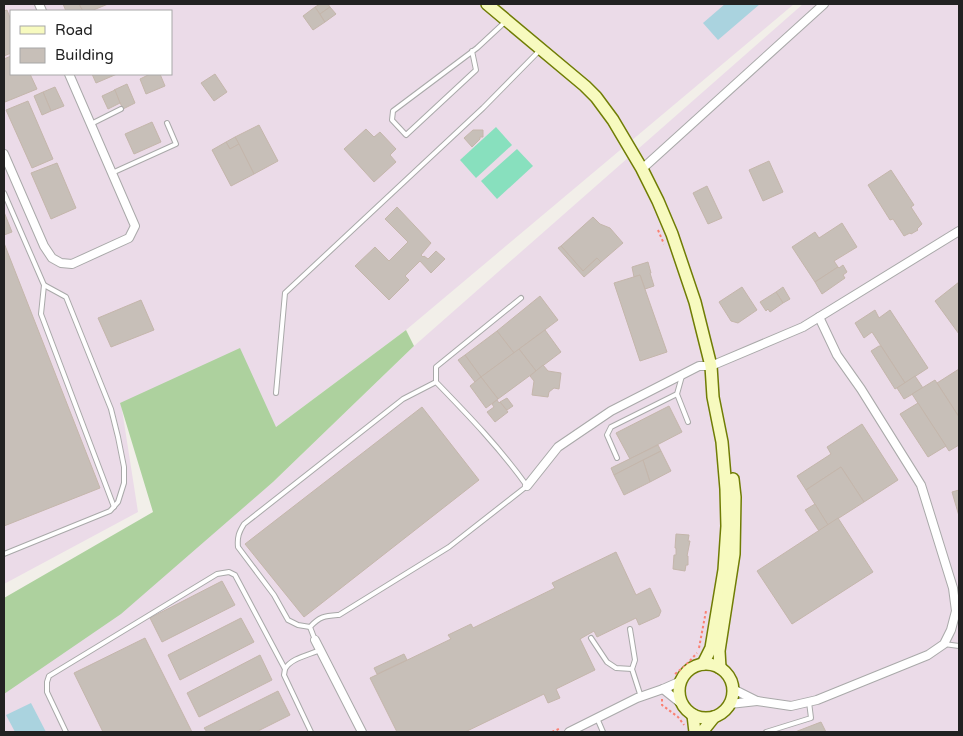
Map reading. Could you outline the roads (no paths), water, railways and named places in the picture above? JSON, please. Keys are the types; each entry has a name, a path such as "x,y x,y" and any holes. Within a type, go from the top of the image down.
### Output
{"street":[{"path":"487,4 570,72 596,97 613,120 642,169 662,209 682,262 696,302 711,368 720,391 732,463 735,497 734,554 719,651 720,668"},
{"path":"642,169 824,4"},
{"path":"4,154 8,174 44,246 52,258 61,263 72,264 130,238 135,226 69,75"},
{"path":"527,486 558,447 611,411 699,366 711,368 803,327 959,231"},
{"path":"730,704 757,701 791,706 810,702 928,655 944,644 951,630 956,610 953,588 920,485 861,389 837,355 819,317"},
{"path":"703,664 711,648 724,570 727,526 722,442 713,397 711,368"},
{"path":"315,640 362,732"},
{"path":"569,732 641,697 663,689 696,666 703,664 720,668 727,674 731,681 733,697 726,710 714,717 702,732"},
{"path":"676,679 682,705"},
{"path":"663,689 693,715 700,718 714,717"},
{"path":"733,689 757,701"},
{"path":"689,729 693,715"}],"lane":[{"path":"472,51 476,70 406,135 392,120 393,111 472,51 506,20"},
{"path":"276,393 285,293 483,108 541,49"},
{"path":"91,124 121,109"},
{"path":"112,173 176,144 167,123"},
{"path":"4,193 44,285 41,314 114,507"},
{"path":"4,554 110,511 118,502 124,483 124,467 111,410 66,297 44,285"},
{"path":"310,628 316,620 325,616 339,615 449,547 527,486 515,469 468,415 436,382 436,367 521,298"},
{"path":"683,374 677,394 688,422"},
{"path":"310,628 288,620 274,595 238,547 237,538 239,532 244,524 403,399 436,382"},
{"path":"617,458 607,435 611,427 677,394"},
{"path":"66,732 47,692 49,676 217,574 229,572 235,575 284,669 284,675 311,732"},
{"path":"310,628 315,640"},
{"path":"630,629 635,660 632,669 641,697"},
{"path":"591,638 607,662 616,668 632,669"},
{"path":"944,644 959,646"},
{"path":"284,669 296,660 320,650"},
{"path":"766,732 811,718 810,702"},
{"path":"597,718 603,732"}],"water":[{"path":"725,4 760,4 718,40 703,23"},
{"path":"31,703 46,732 15,732 6,715"}]}
